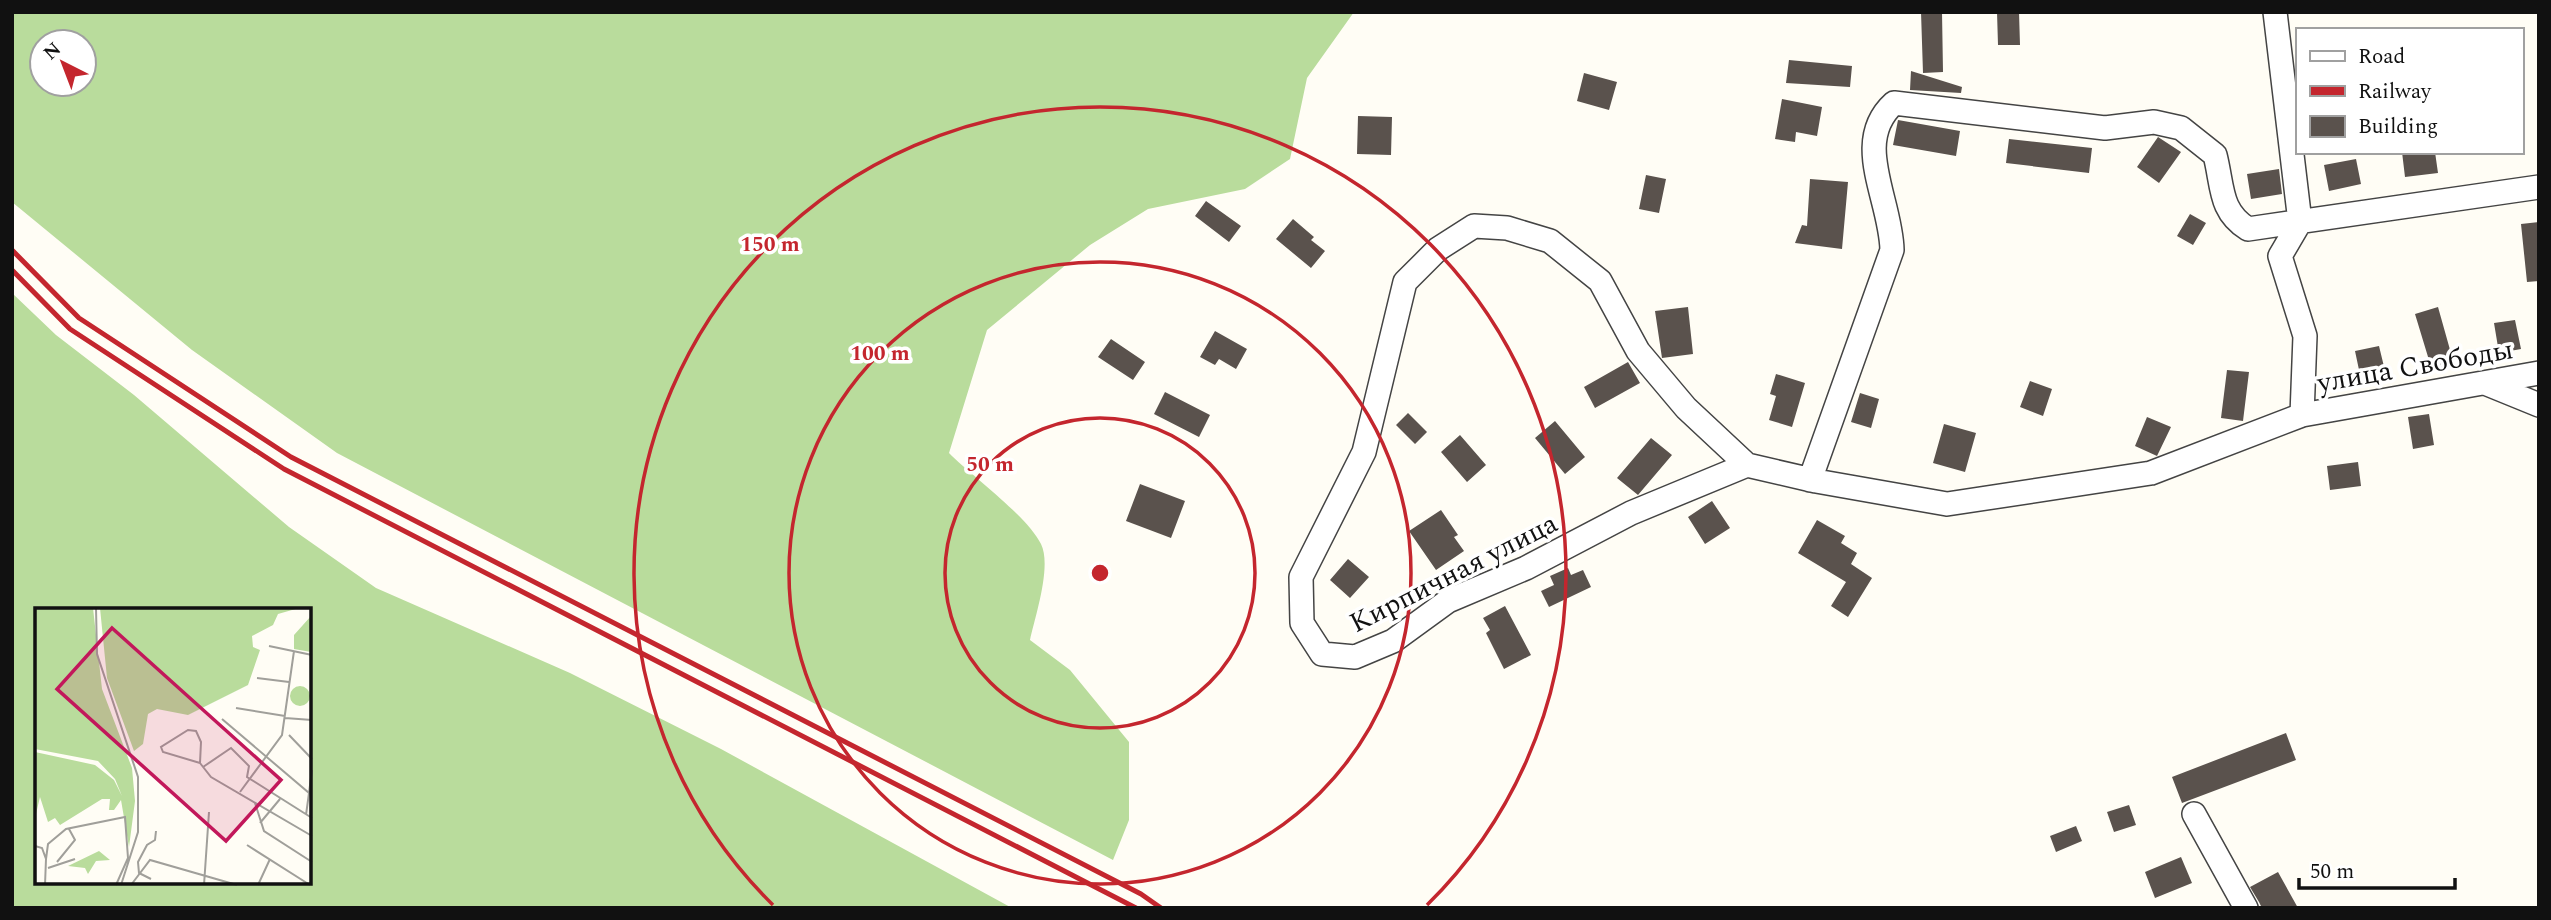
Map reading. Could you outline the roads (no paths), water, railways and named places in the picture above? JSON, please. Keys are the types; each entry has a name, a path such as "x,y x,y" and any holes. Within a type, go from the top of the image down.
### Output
{"street":[{"path":"2275,12 2300,222 2280,256 2305,336 2302,415"},
{"path":"1810,480 1892,250 1891,224 1871,147 1881,115 1894,103 2105,128 2154,122 2181,128 2215,155 2223,201 2233,220 2248,229 2539,187"},
{"name":"Кирпичная улица","path":"1747,465 1631,513 1526,568 1448,601 1393,641 1355,657 1322,654 1302,623 1301,577 1364,452 1405,282 1438,249 1474,226 1507,228 1550,241 1600,281 1638,351 1686,408 1747,465 1810,480 1947,504 2006,498 2151,473 2302,415"},
{"name":"улица Свободы","path":"2302,415 2539,373"},
{"path":"2485,383 2539,405"},
{"path":"2194,814 2246,908"}],"railway":[{"path":"12,250 79,318 291,457 1141,894 1161,908"},
{"path":"12,270 70,329 284,469 1136,908"}]}
